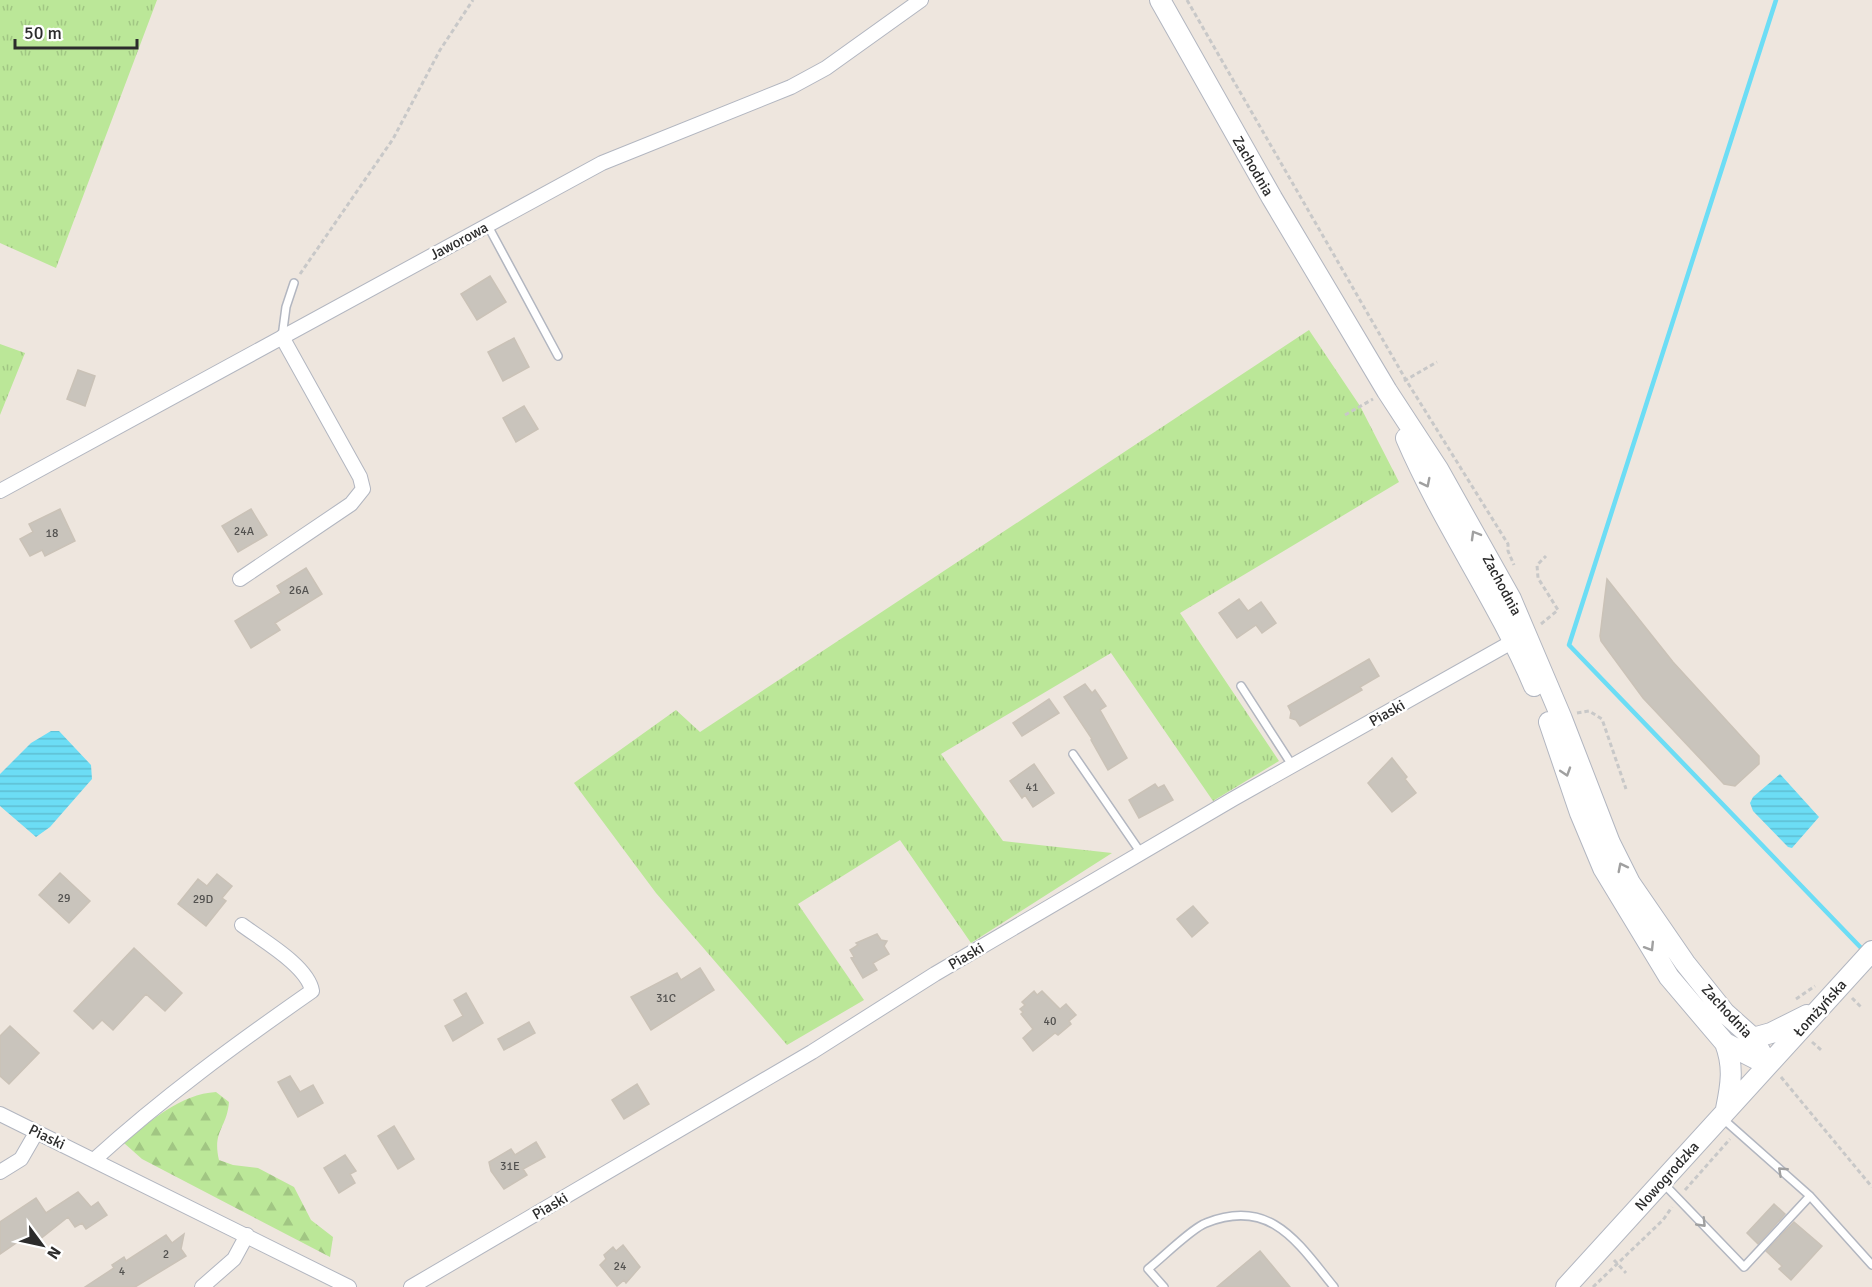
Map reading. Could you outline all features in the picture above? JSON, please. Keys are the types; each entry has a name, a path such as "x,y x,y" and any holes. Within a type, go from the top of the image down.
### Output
{"main road":[{"name":"Zachodnia","path":"1151,0 1176,32"},
{"name":"Zachodnia","path":"1160,0 1176,32 1387,391 1424,479 1531,633 1570,716 1610,843 1630,883 1685,963 1725,1012 1753,1038 1768,1065"},
{"name":"Zachodnia","path":"1531,633 1550,724 1580,813 1604,868 1669,977 1725,1043 1768,1065"},
{"name":"Łomżyńska","path":"1768,1065 1872,951"},
{"path":"1753,1038 1792,1024 1822,1006"},
{"path":"1724,1113 1732,1076 1731,1058 1725,1043"},
{"name":"Nowogrodzka","path":"1566,1287 1768,1065"}],"street":[{"name":"Jaworowa","path":"0,491 602,163 791,87 826,68 921,0"},
{"path":"240,579 351,504 363,489 360,477 282,337"},
{"name":"Piaski","path":"411,1287 812,1052 935,974 1292,765 1531,633"},
{"path":"94,1160 138,1120 228,1050 312,991 310,980 297,966 242,925"},
{"name":"Piaski","path":"0,1114 349,1287"},
{"path":"0,1172 21,1159 36,1133"},
{"path":"202,1287 234,1259 247,1235"}],"lane":[{"path":"488,226 558,356"},
{"path":"282,337 286,307 294,283"},
{"path":"1241,686 1292,765"},
{"path":"1073,754 1141,854"},
{"path":"1724,1113 1810,1196 1872,1265"},
{"path":"1661,1181 1744,1267 1810,1196"},
{"path":"1164,1287 1148,1269 1204,1223 1241,1214 1270,1221 1292,1235 1334,1287"}],"path":[{"path":"294,283 393,139 440,50 473,0"},
{"path":"1187,0 1406,380 1508,544 1508,551 1516,571"},
{"path":"1531,633 1558,610 1538,578 1537,565 1546,556"},
{"path":"1531,633 1536,616"},
{"path":"1570,716 1574,702"},
{"path":"1570,716 1589,711 1602,719 1626,789"},
{"path":"1794,1001 1807,991"},
{"path":"1768,1065 1872,1187"}],"green space":[{"path":"0,0 157,0 56,268 0,243"},
{"path":"1309,330 1360,406 1399,482 1180,613 1279,761 1213,801 1111,653 941,754 1003,841 1112,853 971,943 900,840 798,904 864,1000 787,1045 656,893 574,783 676,710 700,732"},
{"path":"0,344 25,353 0,415"},
{"path":"216,1092 229,1102 217,1142 219,1160 233,1165 258,1168 294,1187 311,1220 333,1237 330,1257 142,1159 124,1143 178,1103"}],"water":[{"path":"51,731 59,731 91,765 92,779 50,827 36,837 0,806 0,774 31,743"},
{"path":"1780,774 1819,817 1792,848 1788,847 1753,811 1750,803 1753,797"}],"building":[{"path":"490,276 506,302 477,320 461,294"},
{"path":"514,338 529,367 503,381 488,352"},
{"path":"78,370 95,376 85,406 67,399"},
{"path":"524,406 538,429 516,442 503,418"},
{"path":"60,509 75,541 45,556 42,550 30,556 20,539 33,532 29,524"},
{"path":"251,509 267,535 238,552 222,526"},
{"path":"306,568 322,594 275,623 280,630 251,648 235,621 281,593 277,586"},
{"path":"1607,579 1673,662 1759,756 1759,764 1735,786 1724,784 1643,698 1601,641"},
{"path":"1239,599 1248,611 1261,602 1276,623 1262,633 1256,625 1237,638 1219,613"},
{"path":"1369,659 1379,676 1360,687 1362,690 1300,726 1296,720 1290,718 1291,712 1288,706"},
{"path":"1085,684 1092,693 1095,690 1106,706 1100,710 1127,758 1108,770 1092,739 1064,697"},
{"path":"1049,699 1059,713 1022,736 1013,723"},
{"path":"1392,758 1416,793 1392,812 1368,783"},
{"path":"1034,764 1054,793 1033,807 1025,795 1022,798 1010,781"},
{"path":"1155,784 1158,788 1164,785 1173,800 1139,818 1129,800"},
{"path":"60,873 90,901 69,923 39,895"},
{"path":"217,874 232,886 222,898 226,901 206,926 178,904 198,879 207,886"},
{"path":"1193,906 1208,923 1192,937 1177,919"},
{"path":"877,934 881,940 887,941 884,946 889,954 873,963 877,970 863,978 851,958 854,957 850,950 858,945 856,943"},
{"path":"134,948 182,993 165,1011 146,994 113,1030 102,1020 93,1029 74,1011"},
{"path":"700,968 714,990 651,1030 631,997 677,973 681,980"},
{"path":"1034,991 1037,995 1042,991 1060,1009 1066,1004 1076,1015 1069,1021 1071,1024 1058,1035 1055,1033 1033,1051 1023,1038 1033,1029 1021,1014 1023,1012 1020,1009 1025,1005 1022,1002"},
{"path":"466,993 483,1023 453,1041 445,1026 463,1016 454,1000"},
{"path":"529,1022 535,1033 504,1050 498,1039"},
{"path":"10,1026 39,1053 9,1084 0,1076 0,1036"},
{"path":"290,1076 300,1092 313,1085 323,1103 298,1117 278,1082"},
{"path":"637,1084 649,1104 624,1119 612,1100"},
{"path":"394,1126 414,1159 398,1169 378,1136"},
{"path":"536,1142 545,1157 523,1169 527,1175 504,1189 491,1171 489,1162 511,1149 515,1155"},
{"path":"345,1155 356,1171 350,1174 355,1183 339,1193 324,1168"},
{"path":"78,1192 91,1207 98,1202 107,1215 86,1229 82,1223 75,1227 68,1217 34,1244 28,1235 0,1254 0,1222 36,1198 46,1213"},
{"path":"1774,1204 1785,1214 1758,1244 1747,1233"},
{"path":"1794,1222 1822,1246 1791,1280 1779,1269 1782,1266 1766,1251"},
{"path":"184,1234 181,1249 186,1256 135,1287 85,1287 114,1268 112,1265 124,1257 126,1261 166,1235 172,1243"},
{"path":"623,1245 640,1267 626,1283 624,1280 617,1286 600,1265 606,1259 604,1255 613,1247 616,1251"},
{"path":"1260,1251 1290,1287 1217,1287"}],"waterway":[{"path":"1776,0 1569,645 1865,952"}]}
